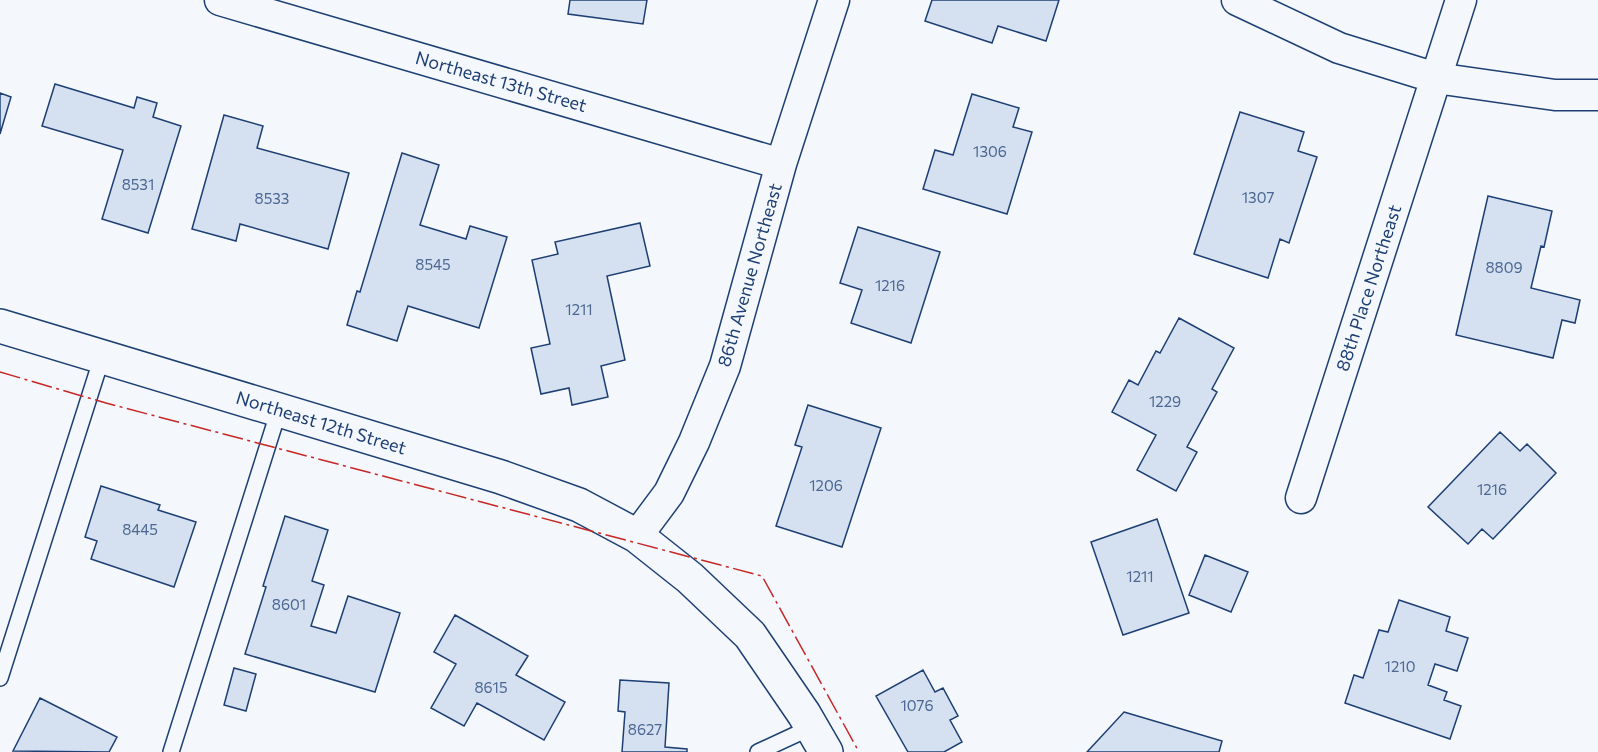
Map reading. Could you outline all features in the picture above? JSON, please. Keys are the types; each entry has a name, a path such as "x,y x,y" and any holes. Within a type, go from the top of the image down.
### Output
{"main road":[{"name":"Northeast 12th Street","path":"0,326 501,477 579,506 637,536 690,578 750,635 819,740"}],"street":[{"name":"Northeast 13th Street","path":"220,0 781,164"},
{"name":"86th Avenue Northeast","path":"637,536 669,493 694,442 725,366 781,164 834,0"},
{"path":"1237,0 1339,48 1436,78 1554,95 1598,95"},
{"name":"88th Place Northeast","path":"1301,498 1461,0"}],"lane":[{"path":"0,678 102,357"},
{"path":"171,752 279,410"},
{"path":"758,752 819,740"}],"building":[{"path":"570,0 647,0 643,24 568,14"},
{"path":"932,0 1059,0 1046,41 998,26 992,43 925,21"},
{"path":"55,84 134,108 137,97 157,103 153,117 181,126 148,233 102,219 123,150 42,126"},
{"path":"0,93 11,97 0,134"},
{"path":"972,94 1019,108 1013,127 1032,132 1007,214 923,189 935,150 953,155"},
{"path":"1240,112 1304,132 1298,151 1317,157 1289,243 1280,239 1268,278 1194,254"},
{"path":"224,115 263,126 257,148 349,173 328,249 240,224 236,241 192,229"},
{"path":"402,153 439,165 420,225 466,239 470,226 507,237 479,328 408,306 397,341 347,325 357,291 360,292"},
{"path":"1488,196 1552,211 1531,288 1580,300 1575,323 1562,320 1553,358 1456,335"},
{"path":"640,223 650,266 607,276 625,360 601,366 608,397 572,405 569,388 541,394 531,348 550,344 532,260 558,254 555,242"},
{"path":"858,227 940,252 911,343 851,323 862,290 840,283"},
{"path":"1179,318 1234,348 1212,389 1217,392 1187,447 1197,452 1176,491 1137,470 1156,435 1112,412 1129,380 1138,385 1156,351 1160,353"},
{"path":"808,405 881,428 842,547 776,526 802,447 795,445"},
{"path":"1500,432 1520,451 1527,444 1556,473 1493,539 1482,529 1468,544 1428,507"},
{"path":"101,486 160,505 158,510 196,522 174,587 91,559 97,541 85,537"},
{"path":"285,516 328,530 312,581 324,585 311,626 336,633 348,596 400,613 375,692 245,654"},
{"path":"1157,519 1189,613 1123,635 1091,542"},
{"path":"1205,555 1248,572 1231,612 1189,595"},
{"path":"1399,600 1450,617 1446,631 1468,638 1457,671 1435,664 1428,685 1447,692 1444,700 1461,706 1450,739 1345,703 1354,675 1363,678 1379,630 1388,632"},
{"path":"455,615 528,656 516,675 565,702 544,740 477,703 464,726 431,708 456,664 434,652"},
{"path":"234,668 256,674 246,711 224,705"},
{"path":"923,670 935,692 943,688 958,716 950,720 962,742 944,752 908,752 876,696"},
{"path":"620,680 669,683 665,747 687,749 687,752 622,752 625,712 618,711"},
{"path":"40,698 117,737 109,752 13,751"},
{"path":"1124,712 1222,741 1219,752 1087,752"}],"power":[{"path":"0,372 106,403 762,576 859,752"}]}
